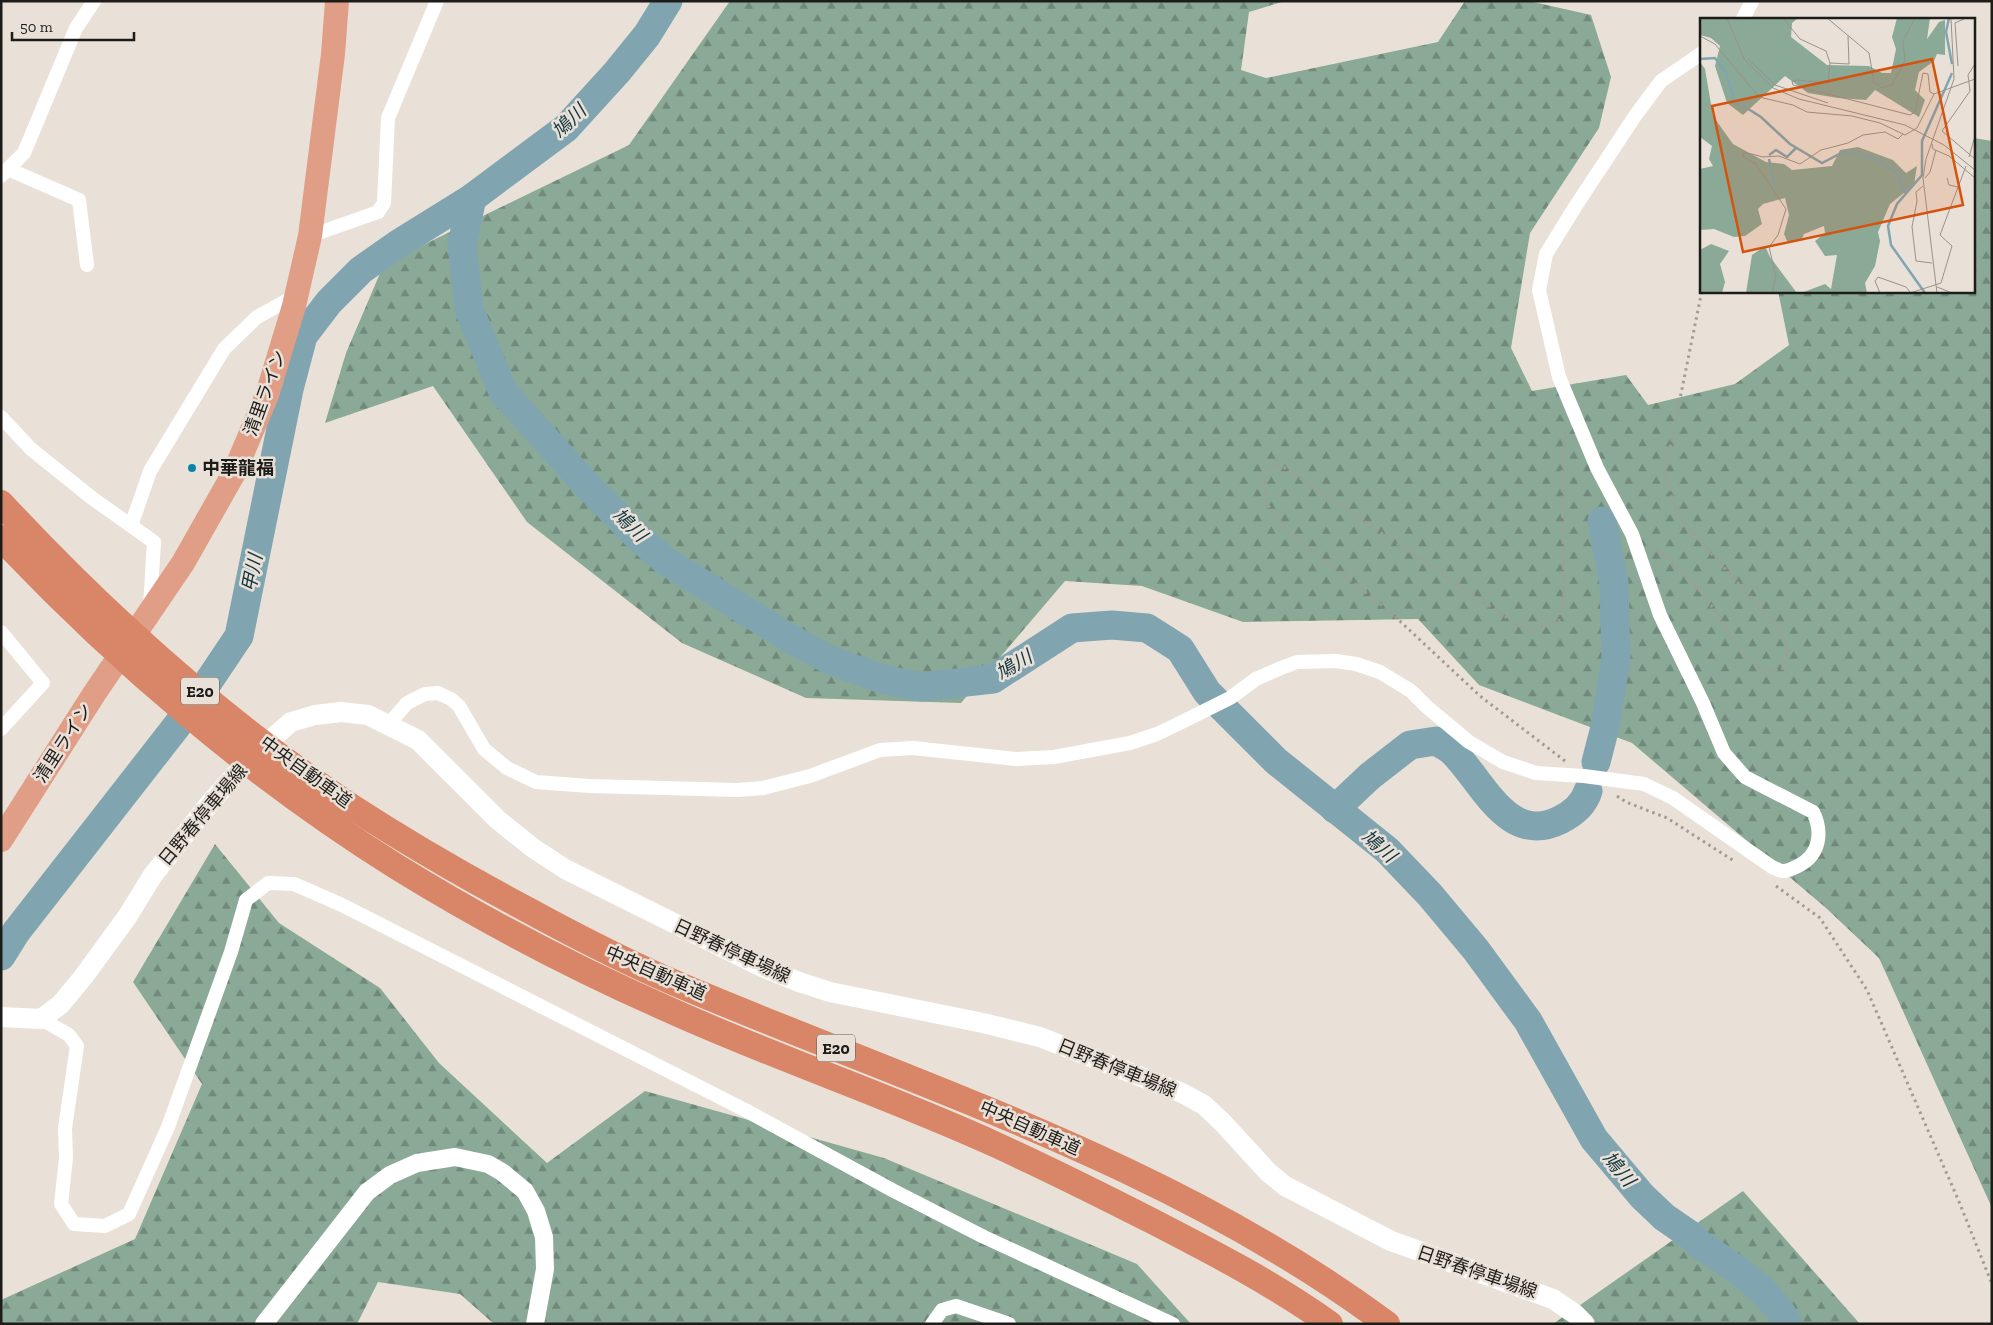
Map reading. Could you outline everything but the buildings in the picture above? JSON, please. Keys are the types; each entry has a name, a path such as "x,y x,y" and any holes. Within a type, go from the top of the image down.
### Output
{"highway":[{"name":"清里ライン","path":"1,840 94,694 183,563 234,472 267,395 297,295 310,236 338,1"},
{"name":"中央自動車道","path":"1,503 53,559 104,625"},
{"name":"中央自動車道","path":"1,538 104,625 198,690 331,823 397,867 482,917 578,969 678,1014 992,1143 1216,1253 1278,1289 1330,1324"},
{"name":"中央自動車道","path":"282,772 350,805 497,894 590,944 687,988 997,1112 1143,1179 1229,1223 1293,1259 1349,1295 1387,1324"}],"main road":[{"name":"日野春停車場線","path":"41,1019 61,1004 84,976 127,917 153,875 210,802 252,756 291,722 315,715 341,712 368,715 418,740 498,820 526,843 574,874 762,967 798,982 830,992 982,1022 1040,1037 1182,1093 1204,1105 1268,1172 1285,1186 1391,1241 1553,1298 1585,1324"},
{"path":"8,1017 41,1019"}],"street":[{"path":"87,265 79,200 5,173 24,153 76,28 94,1"},
{"path":"310,236 378,212 384,203 388,118 437,1"},
{"path":"1744,18 1752,1"},
{"path":"389,724 407,703 425,694 438,693 451,699 459,706 484,749 507,768 536,782 589,786 738,790 763,788 810,776 851,759 880,750 913,748 1016,760 1054,757 1130,743 1157,734 1230,698 1256,679 1297,662 1319,660 1356,664 1380,672 1411,691 1427,707 1470,742 1503,762 1536,773 1584,776 1644,784 1673,798 1772,867 1783,871 1804,864 1811,857 1817,844 1818,822 1813,812 1745,777 1724,753 1703,703 1660,615 1632,534 1597,468 1559,377 1539,290 1546,254 1575,206 1661,81 1700,54"},
{"path":"132,526 150,471 224,349 257,317 297,295"},
{"path":"1,417 31,449 92,498 154,542 150,612"},
{"path":"1,632 43,683 1,730"},
{"path":"41,1019 69,1035 77,1046 65,1128 66,1158 61,1204 74,1224 105,1226 129,1214 168,1127 231,952 246,900 268,883 294,884 342,905 447,957 737,1106 894,1191 984,1237 1173,1324"},
{"path":"264,1324 368,1192 390,1175 417,1163 454,1157 488,1164 502,1172 525,1191 536,1211 544,1237 545,1269 534,1324"},
{"path":"932,1324 942,1310 956,1306 1009,1324"}],"path":[{"path":"1632,534 1665,555 1695,585 1717,613 1740,652 1766,672 1782,669 1788,651 1780,629 1680,519 1665,472 1702,292"},
{"path":"1568,398 1562,474 1564,598 1558,620 1537,630 1518,625 1282,466 1269,466 1264,476 1266,503 1288,531 1388,610 1480,696 1584,776 1626,802 1667,818 1739,864"},
{"path":"1773,884 1790,894 1820,918 1867,990 1960,1204 1992,1284"}],"green space":[{"path":"730,1 1285,1 1249,12 1241,70 1266,78 1438,42 1465,1 1529,1 1591,15 1611,77 1599,128 1530,233 1511,348 1532,391 1626,375 1648,405 1735,384 1789,345 1778,292 1976,292 1976,138 1992,141 1992,1208 1879,958 1826,908 1632,743 1479,685 1418,619 1243,622 1142,586 1065,581 961,703 806,698 682,643 527,522 433,386 325,423 346,353 384,264 629,145"},
{"path":"215,844 279,923 380,988 439,1063 547,1163 645,1091 884,1158 1137,1264 1191,1324 494,1324 460,1294 378,1282 357,1324 1,1324 1,1300 135,1239 202,1084 133,982"},
{"path":"1743,1191 1860,1324 1553,1324"}],"waterway":[{"name":"甲川","path":"1,956 16,932 190,709 239,636 289,389 303,336 329,302 361,270 398,244 472,198 566,128 617,72 647,35 668,1"},
{"name":"鳩川","path":"472,198 462,244 469,309 503,392 584,482 638,537 667,562 791,639 830,660 882,679 921,687 993,679 1072,628 1112,625 1147,628 1180,649 1207,692 1276,761 1387,850 1430,895 1476,950 1528,1021 1594,1139 1642,1196 1664,1217 1760,1288 1780,1311 1788,1324"},
{"path":"1596,762 1605,727 1616,658 1614,583 1602,521"},
{"path":"1335,809 1370,776 1410,745 1436,741 1452,751 1498,806 1511,818 1525,824 1541,826 1560,820 1577,808 1584,800 1588,791"}],"place":[{"name":"中華龍福","path":"192,468"}]}
